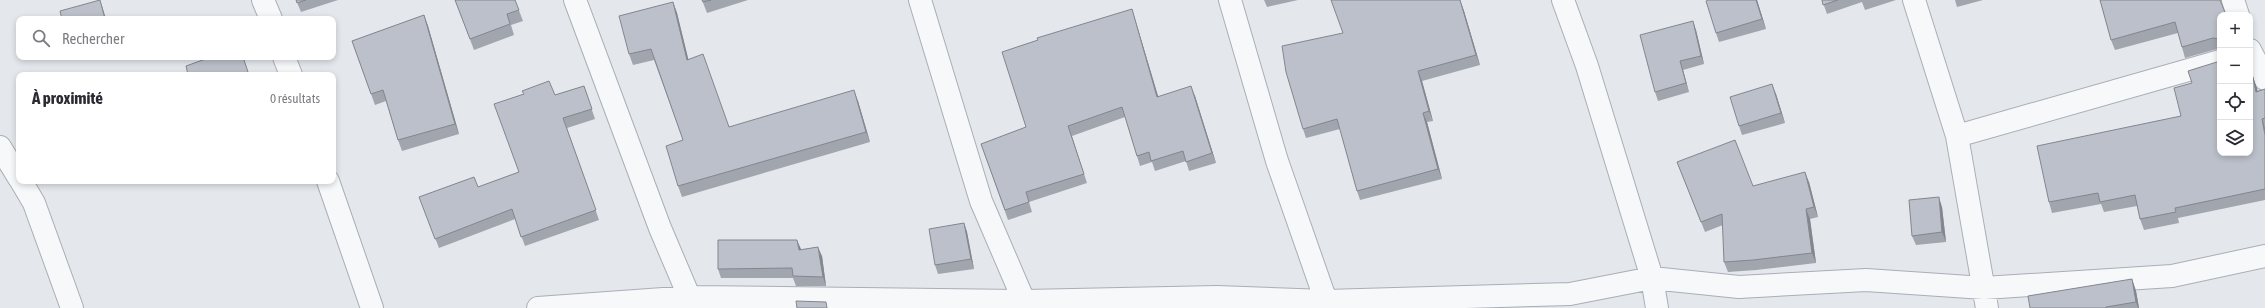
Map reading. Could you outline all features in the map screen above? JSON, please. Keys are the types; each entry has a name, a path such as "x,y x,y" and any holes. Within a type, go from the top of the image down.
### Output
{"street":[{"path":"263,0 270,16"},
{"path":"575,0 660,228 693,303"},
{"path":"920,0 981,201 1026,304"},
{"path":"1230,0 1278,161 1326,301"},
{"path":"1563,0 1590,73 1652,278 1657,308"},
{"path":"1914,0 1957,136 1986,298"},
{"path":"2233,0 2237,12"},
{"path":"2254,51 2265,80"},
{"path":"285,60 290,72"},
{"path":"1957,136 2217,62"},
{"path":"0,147 16,173"},
{"path":"23,184 34,203 72,308"},
{"path":"329,184 372,308"},
{"path":"538,308 693,303 1026,304 1217,297 1326,301 1570,294 1652,278 1739,287 1866,280 1986,298 2172,276 2265,256"}],"building":[{"path":"100,0 104,16 61,16 60,11"},
{"path":"296,0 306,0 297,3"},
{"path":"455,0 515,0 519,10 507,14 510,24 470,39"},
{"path":"1331,0 1460,0 1476,55 1418,71 1429,111 1423,113 1438,169 1357,191 1337,119 1303,129 1286,72 1282,46 1343,33"},
{"path":"1756,0 1762,19 1716,33 1706,1"},
{"path":"1822,0 1838,0 1823,5"},
{"path":"2100,0 2220,0 2225,12 2217,12 2217,39 2213,38 2182,47 2175,22 2111,40"},
{"path":"673,2 687,60 703,54 729,127 854,90 866,132 678,186 666,146 683,140 651,49 629,54 619,16"},
{"path":"1132,9 1157,97 1191,86 1212,153 1186,162 1183,151 1151,161 1149,152 1137,156 1122,107 1068,126 1084,174 1026,192 1029,202 1005,210 981,144 1026,127 1002,52 1038,40 1037,38"},
{"path":"424,15 455,124 398,140 383,90 371,94 352,41"},
{"path":"1693,21 1701,56 1680,61 1686,83 1655,92 1640,35"},
{"path":"203,60 244,60 248,72 187,72 186,66"},
{"path":"2217,62 2217,156 2253,156 2253,77 2256,92 2265,89 2265,118 2262,119 2265,135 2265,189 2175,208 2176,212 2140,219 2135,195 2100,202 2098,193 2049,202 2037,146 2181,116 2174,88 2192,83 2188,71"},
{"path":"549,81 555,95 584,86 592,109 563,118 596,210 521,237 512,209 435,239 419,197 474,177 478,187 519,172 494,104 524,94 522,91"},
{"path":"1772,84 1781,113 1739,126 1730,97"},
{"path":"1735,140 1753,186 1805,172 1814,207 1806,209 1812,253 1724,262 1722,214 1701,222 1677,162"},
{"path":"1939,197 1942,232 1912,236 1909,200"},
{"path":"964,223 971,259 935,265 929,229"},
{"path":"718,240 797,240 799,250 818,247 823,277 793,276 792,268 718,269"},
{"path":"2132,279 2136,302 2106,308 2030,308 2028,296"},
{"path":"796,301 826,302 827,308 797,308"}]}
